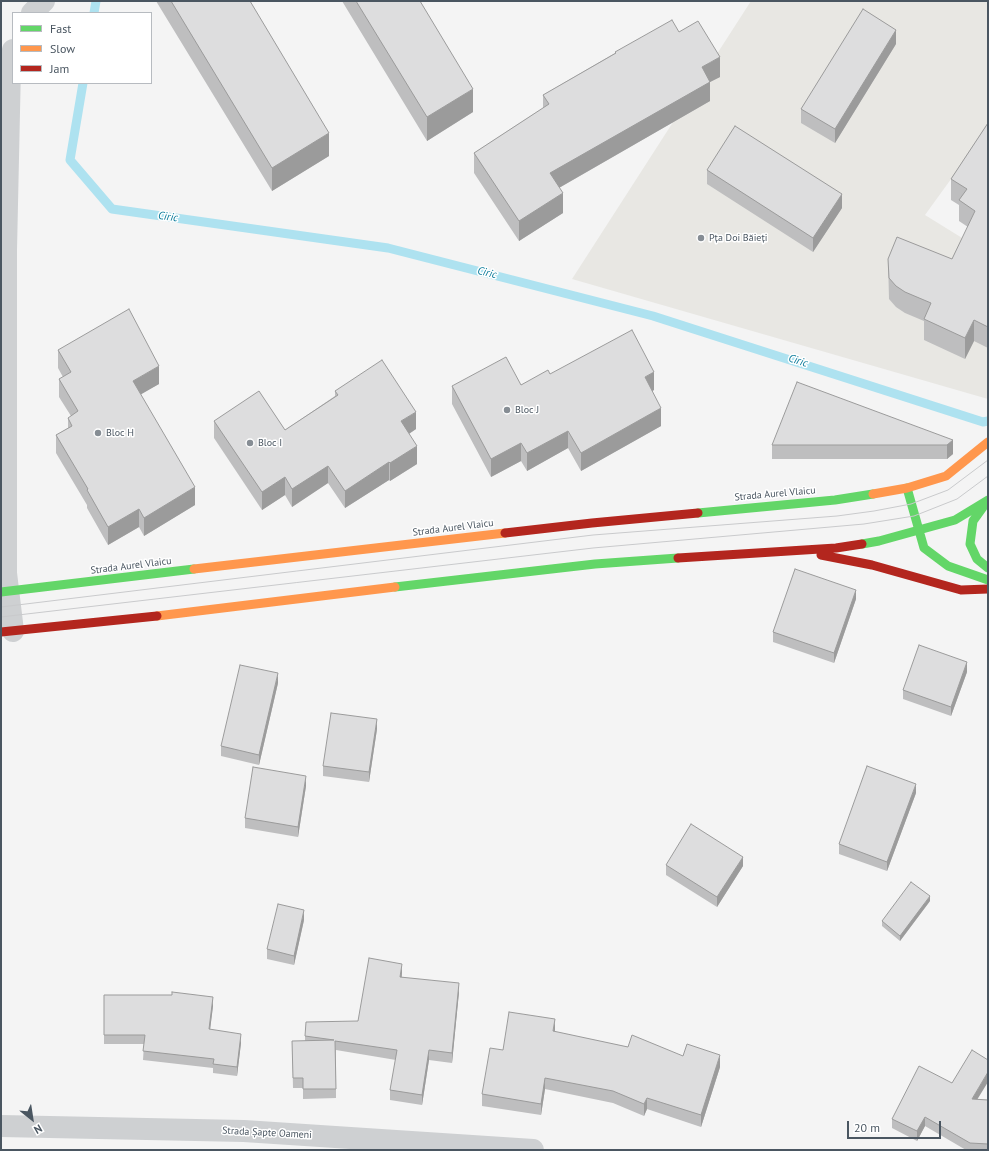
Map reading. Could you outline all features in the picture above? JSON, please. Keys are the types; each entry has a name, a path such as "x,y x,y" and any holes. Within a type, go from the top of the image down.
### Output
{"main road":[{"name":"Strada Aurel Vlaicu","path":"5,592 592,523 835,500 907,488 946,476 988,442"},
{"path":"907,488 924,548 948,566 988,580"},
{"path":"7,631 201,611 587,564 836,548 879,541 955,520 988,500"},
{"path":"988,500 973,521 970,544 977,559 988,568"},
{"path":"792,550 872,565 961,590 988,589"}],"street":[{"path":"33,12 44,1"},
{"path":"7,631 5,592 6,250 10,66 12,55"},
{"name":"Strada Șapte Oameni","path":"1,1126 244,1131 533,1150"}],"shaded area":[{"path":"751,1 988,1 988,128 925,215 988,254 988,399 572,279"}],"building":[{"path":"171,1 250,1 329,133 272,168"},
{"path":"356,1 420,1 473,89 427,117"},
{"path":"863,9 896,30 835,129 801,109"},
{"path":"672,20 679,32 698,21 720,57 702,67 710,82 550,173 563,193 519,221 474,153 549,104 543,95"},
{"path":"988,123 988,327 974,320 965,338 924,319 931,303 905,292 896,286 889,278 888,259 897,237 952,259 975,211 959,200 967,189 951,179"},
{"path":"735,126 842,194 813,238 707,170"},
{"name":"Bloc H","path":"129,309 159,366 133,381 195,487 144,518 139,509 108,527 87,490 88,489 56,435 72,426 68,418 78,411 59,379 71,372 58,350"},
{"name":"Bloc J","path":"632,330 654,372 645,377 661,408 581,453 568,431 527,453 521,443 491,459 452,386 506,357 521,385 548,370 550,374"},
{"name":"Bloc I","path":"382,360 416,412 401,421 417,446 390,463 389,462 345,491 328,466 292,489 285,477 262,492 214,421 259,391 285,430 338,395 335,391"},
{"path":"797,382 953,440 947,445 772,445"},
{"path":"795,569 856,590 834,653 773,632"},
{"path":"919,645 967,662 951,707 903,690"},
{"path":"240,665 278,673 259,755 221,746"},
{"path":"331,713 377,719 369,772 323,766"},
{"path":"867,766 916,784 887,862 839,844"},
{"path":"253,767 306,776 298,827 245,818"},
{"path":"691,824 743,857 717,897 666,865"},
{"path":"911,882 930,896 900,936 882,921"},
{"path":"278,904 304,910 294,956 267,949"},
{"path":"369,958 402,964 400,977 459,983 452,1053 429,1050 422,1095 390,1090 397,1050 335,1041 336,1089 303,1089 303,1078 293,1078 292,1041 334,1040 305,1036 306,1022 358,1021"},
{"path":"172,992 213,997 209,1029 241,1034 237,1067 213,1064 214,1059 143,1051 145,1035 104,1035 104,995 172,995"},
{"path":"509,1012 555,1019 553,1031 628,1047 632,1035 683,1056 687,1044 720,1055 701,1115 647,1098 644,1104 613,1091 545,1078 541,1104 482,1094 490,1048 503,1050"},
{"path":"972,1050 988,1060 988,1072 972,1099 988,1100 988,1144 970,1143 925,1117 917,1131 892,1119 919,1066 952,1083"}],"waterway":[{"name":"Ciric","path":"94,12 96,1"},
{"name":"Ciric","path":"83,84 70,160 112,209 388,248 653,316 983,422 988,421"}],"tram line":[{"path":"1,607 593,535 837,516 874,511 911,504 948,490 988,460"},
{"path":"1,617 593,548 864,524 914,516 957,499 988,476"}],"traffic: fast":[{"path":"907,488 924,548 948,566 988,580"},
{"path":"698,513 835,500 873,494"},
{"path":"862,544 879,541 955,520 988,500"},
{"path":"986,503 973,521 970,544 977,559 988,568"},
{"path":"395,587 595,564 678,558"},
{"path":"1,592 194,569"}],"traffic: slow":[{"path":"873,494 907,488 946,476 988,442"},
{"path":"194,569 505,533"},
{"path":"157,616 395,587"}],"traffic: jam":[{"path":"505,533 698,513"},
{"path":"678,558 836,548 862,544"},
{"path":"821,555 872,565 961,590 988,589"},
{"path":"1,632 157,616"}],"place":[{"name":"Pța Doi Băieți","path":"701,238"},
{"name":"Bloc J","path":"507,410"},
{"name":"Bloc H","path":"98,433"},
{"name":"Bloc I","path":"250,443"}]}
